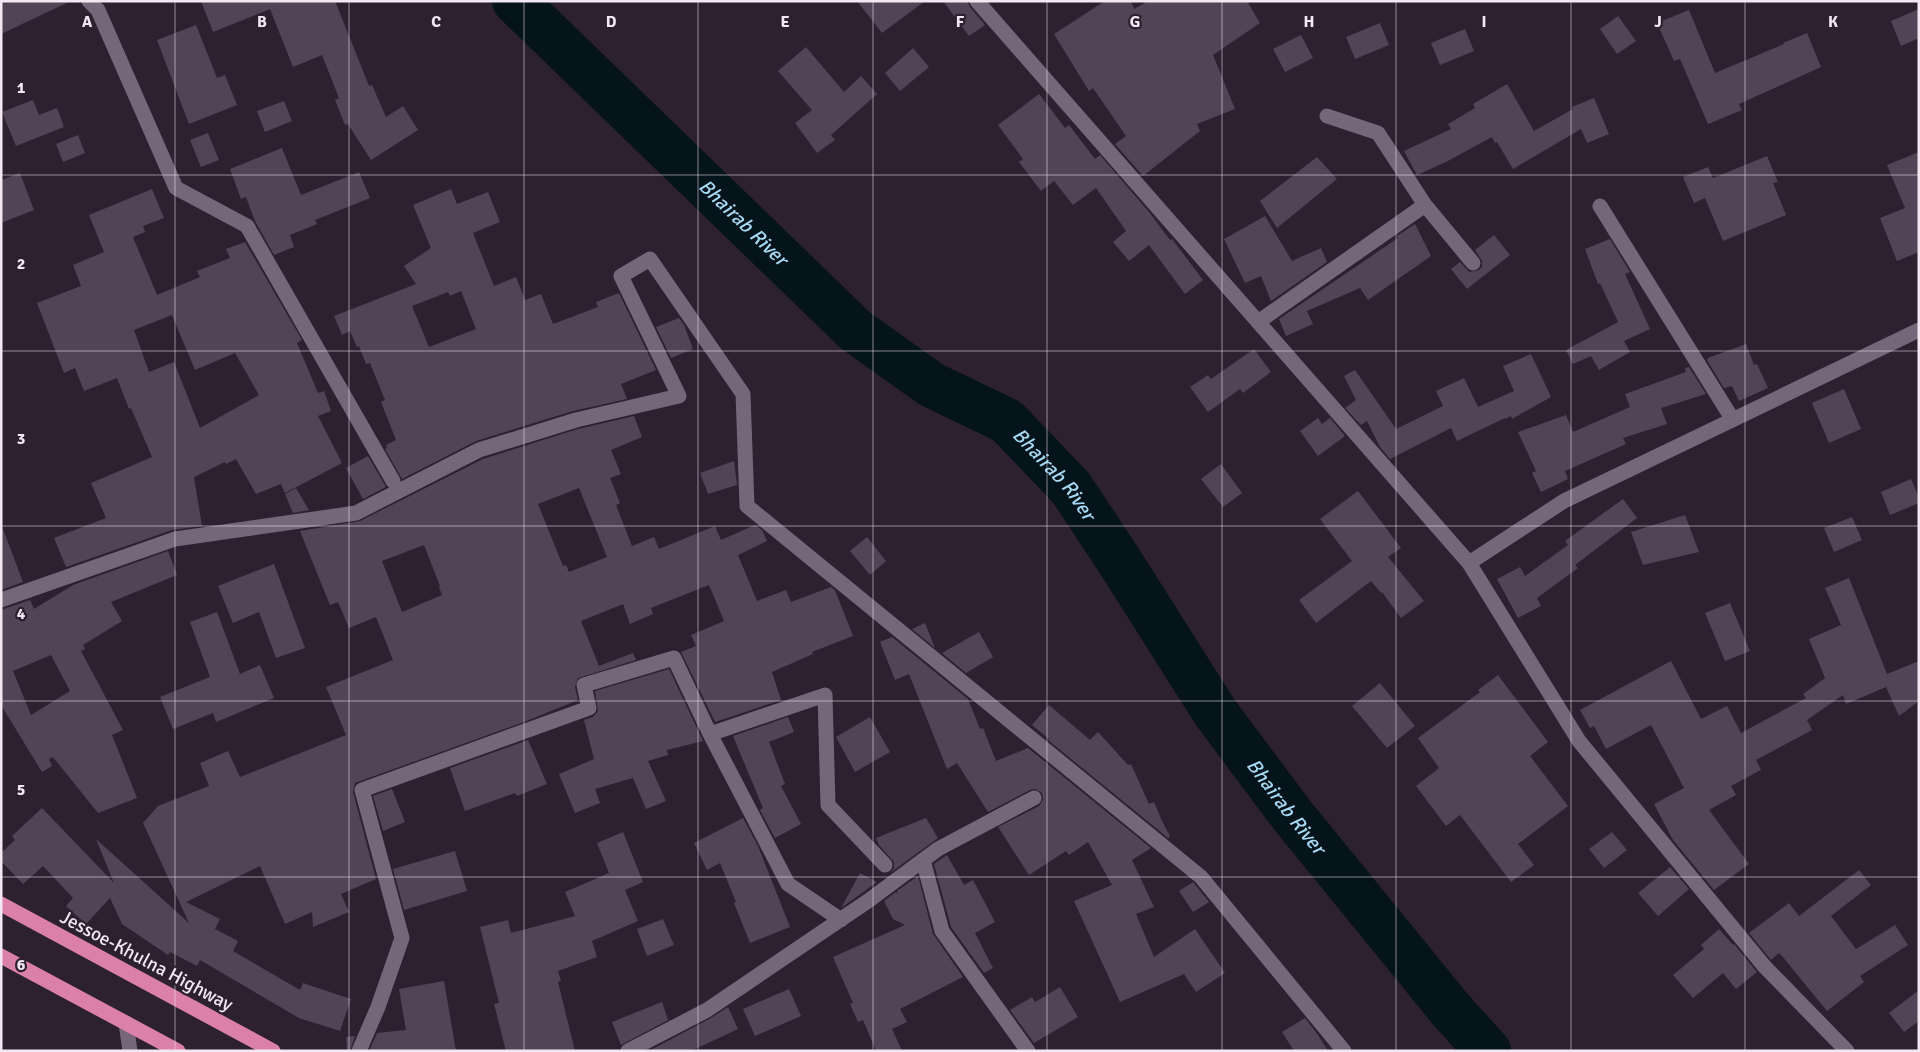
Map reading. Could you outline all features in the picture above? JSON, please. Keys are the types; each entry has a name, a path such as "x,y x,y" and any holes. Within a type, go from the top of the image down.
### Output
{"highway":[{"name":"Jessoe-Khulna Highway","path":"1,904 273,1051"},
{"path":"1,956 178,1051"}],"street":[{"path":"89,1 98,10 176,188 247,226 393,481"},
{"path":"976,1 1469,563 1579,741 1765,968 1847,1051"},
{"path":"1327,116 1378,133 1425,205 1473,263"},
{"path":"1258,322 1425,205"},
{"path":"1600,206 1733,420"},
{"path":"1,600 175,539 356,513 479,450 576,420 679,396 621,276 650,259 743,394 747,506 1201,877 1344,1051"},
{"path":"1469,563 1564,501 1919,330"},
{"path":"359,1051 378,1007 402,938 362,790 589,708 584,685 674,658 710,734 788,884 841,920"},
{"path":"710,734 824,695 828,805 885,865"},
{"path":"628,1051 707,1010 841,920 938,849 1034,798"},
{"path":"923,860 942,932 1028,1051"},
{"path":"126,1023 130,1051"}],"building":[{"path":"1,1 71,1 1,34"},
{"path":"201,1 335,1 369,86 372,85 386,117 403,106 418,130 371,160 348,124 345,125 335,100 339,98 322,55 293,67 270,9 213,32"},
{"path":"857,1 925,1 882,33"},
{"path":"943,1 967,1 985,25 969,36"},
{"path":"1105,1 1131,1 1134,9 1148,1 1247,1 1260,23 1213,55 1235,109 1197,124 1200,131 1143,176 1115,144 1126,136 1093,88 1089,91 1054,34"},
{"path":"1919,9 1919,38 1901,46 1891,21"},
{"path":"1689,10 1715,73 1807,33 1821,67 1739,104 1742,110 1708,124 1680,59 1674,61 1657,23"},
{"path":"1618,16 1636,41 1617,54 1600,29"},
{"path":"1380,23 1389,45 1355,59 1346,37"},
{"path":"196,25 217,78 225,75 237,105 189,124 157,40"},
{"path":"1465,29 1474,51 1440,65 1431,43"},
{"path":"1301,35 1313,58 1285,72 1273,49"},
{"path":"806,47 844,92 861,76 877,94 831,135 835,140 817,153 795,123 812,110 778,71"},
{"path":"913,48 929,67 900,91 885,73"},
{"path":"1507,84 1534,131 1573,109 1572,107 1594,98 1609,134 1587,143 1581,129 1513,169 1492,137 1446,162 1417,175 1404,151 1451,129 1448,124 1475,108 1473,104"},
{"path":"1039,94 1065,128 1069,125 1095,159 1100,155 1149,212 1170,240 1172,239 1203,280 1185,294 1149,245 1129,261 1113,242 1126,231 1096,188 1073,205 1054,181 1041,191 1019,162 1023,159 998,125"},
{"path":"33,100 39,115 57,108 64,127 16,146 2,112"},
{"path":"284,101 292,121 265,132 257,111"},
{"path":"208,133 219,160 201,167 190,140"},
{"path":"78,135 85,153 63,162 56,144"},
{"path":"282,148 301,195 359,172 370,198 315,220 317,224 290,235 294,247 274,255 255,221 246,197 241,199 230,169"},
{"path":"1919,152 1919,252 1897,261 1880,218 1905,208 1887,165"},
{"path":"1767,156 1778,182 1773,183 1786,215 1723,241 1705,198 1694,203 1683,177 1708,167 1713,178"},
{"path":"1317,157 1337,179 1277,228 1260,201"},
{"path":"20,173 34,210 1,223 1,180"},
{"path":"152,189 164,218 143,226 145,232 133,237 157,295 200,277 197,271 230,258 226,249 245,242 302,340 297,343 318,393 324,391 331,411 318,416 342,463 285,493 281,484 256,494 236,459 226,464 225,462 194,477 202,526 172,530 66,567 54,538 106,518 91,483 152,457 131,408 129,409 117,378 84,391 75,368 64,373 37,303 81,286 73,265 104,252 89,215","holes":["172,315 195,370 235,353 259,395 200,428 174,362 149,372 134,330"]},
{"path":"451,189 457,204 488,192 500,222 473,233 494,286 516,277 525,300 541,294 553,324 598,307 596,302 619,293 656,370 621,384 627,399 573,411 476,441 402,479 385,449 387,448 386,445 396,440 381,402 385,400 370,363 366,364 359,346 357,347 350,331 342,335 334,316 416,284 404,266 431,248 413,205","holes":["461,291 476,329 429,347 412,306 448,292 450,296"]},
{"path":"1265,216 1292,261 1321,248 1327,262 1271,301 1261,276 1245,283 1224,239"},
{"path":"1415,224 1431,256 1368,300 1360,288 1307,311 1313,324 1286,336 1279,319 1398,238 1397,236"},
{"path":"1494,235 1510,255 1467,289 1451,269 1460,262 1469,272 1479,270 1482,267 1482,261 1475,250"},
{"path":"1610,239 1630,272 1625,274 1650,329 1624,341 1630,352 1599,370 1591,356 1573,364 1566,350 1618,322 1600,283 1598,284 1585,249"},
{"path":"679,318 684,325 693,349 671,358 656,327"},
{"path":"1746,344 1754,365 1757,364 1768,388 1739,401 1732,386 1724,388 1707,360"},
{"path":"1254,349 1271,372 1243,393 1240,389 1208,412 1190,387 1208,375 1211,379"},
{"path":"1531,354 1551,397 1512,419 1511,416 1505,418 1457,441 1451,428 1390,459 1380,447 1367,421 1361,425 1345,408 1356,400 1344,376 1355,370 1396,429 1443,406 1436,391 1464,378 1478,407 1514,391 1503,366"},
{"path":"1689,367 1706,394 1661,408 1667,424 1623,438 1626,444 1565,471 1568,479 1541,492 1532,473 1536,471 1518,432 1566,415 1573,432 1630,407 1625,394 1686,372 1685,368"},
{"path":"1844,389 1861,429 1829,443 1812,403"},
{"path":"634,416 642,437 611,450 621,474 610,478 620,503 616,505 632,546 654,537 659,549 715,526 721,540 755,525 762,530 767,541 738,555 757,601 786,590 791,602 831,587 835,590 853,636 812,652 813,654 772,672 781,700 715,722 681,652 696,646 691,635 724,621 709,585 651,608 653,614 630,624 623,604 581,621 599,666 633,653 636,660 578,678 575,687 578,700 524,722 355,783 353,792 376,879 341,894 349,912 313,927 312,912 285,924 260,866 186,902 220,919 215,929 238,941 233,951 300,990 303,983 351,999 340,1031 299,1018 200,960 197,966 170,952 168,955 122,924 110,898 86,924 66,906 73,898 43,866 23,884 1,861 1,853 15,840 12,836 42,808 114,883 96,839 189,923 143,823 158,806 209,786 200,763 228,751 240,777 346,735 326,687 393,660 376,617 349,628 338,602 330,605 300,531 360,521 483,459 578,429","holes":["579,488 607,557 569,572 566,565 563,566 538,504","424,545 442,595 402,612 382,561"]},
{"path":"1318,418 1322,424 1330,418 1345,436 1318,456 1300,431"},
{"path":"368,456 386,487 363,499 346,468"},
{"path":"734,461 737,485 708,494 700,473"},
{"path":"1221,464 1242,493 1223,507 1201,479"},
{"path":"1911,479 1919,498 1919,503 1890,515 1881,492"},
{"path":"296,488 309,510 293,513 285,494"},
{"path":"1358,491 1401,548 1388,557 1424,601 1401,618 1382,592 1371,581 1316,623 1299,600 1352,561 1320,519"},
{"path":"1623,499 1637,518 1575,565 1578,568 1537,598 1541,606 1518,618 1497,579 1520,567 1525,576 1568,545 1565,541"},
{"path":"1685,515 1699,552 1643,565 1631,532"},
{"path":"1852,517 1862,540 1834,552 1824,528"},
{"path":"3,529 23,582 1,590 1,530"},
{"path":"867,537 886,561 870,575 850,551"},
{"path":"168,551 177,575 111,602 122,621 83,645 85,649 81,651 123,730 112,735 137,798 98,813 53,757 49,759 52,766 42,772 1,705 1,610 30,600 34,609 73,585","holes":["51,655 70,691 31,715 13,671"]},
{"path":"274,564 305,648 276,658 259,612 233,623 218,586"},
{"path":"1849,578 1887,674 1919,661 1919,701 1899,716 1886,687 1846,704 1843,695 1807,720 1812,730 1756,760 1761,770 1731,786 1736,795 1709,810 1749,864 1714,890 1673,840 1654,804 1684,788 1651,725 1606,749 1594,726 1590,728 1580,710 1671,661 1701,719 1727,706 1741,733 1806,698 1803,694 1825,678 1809,639 1841,625 1825,588"},
{"path":"1730,603 1750,651 1725,661 1705,613"},
{"path":"217,612 240,674 260,665 274,698 216,722 213,713 173,729 160,697 210,677 190,622"},
{"path":"925,623 935,648 912,629"},
{"path":"979,632 993,657 966,673 942,653"},
{"path":"892,637 968,699 980,729 983,728 996,761 1028,748 1151,848 1132,860 1154,907 1136,914 1154,957 1195,929 1225,973 1196,992 1184,974 1120,1002 1074,901 1112,885 1088,842 1069,855 1066,851 1029,875 998,827 1039,806 1043,799 1042,793 1035,789 1030,790 988,812 957,763 947,769 909,674 895,680 880,642"},
{"path":"669,669 703,741 667,750 668,755 648,761 666,801 646,809 633,778 595,789 600,803 575,813 559,774 594,759 584,720 593,717 598,711 595,691"},
{"path":"1498,675 1548,742 1530,756 1568,806 1518,844 1534,865 1511,882 1460,815 1446,826 1416,786 1439,768 1418,738 1480,692 1478,690"},
{"path":"1380,683 1415,726 1387,748 1352,706"},
{"path":"1049,705 1090,740 1098,732 1128,765 1131,764 1149,804 1154,802 1170,836 1168,838 1032,725"},
{"path":"788,717 794,732 769,742 785,784 781,786 801,824 775,838 760,810 763,808 733,736"},
{"path":"870,717 890,752 855,772 836,737"},
{"path":"528,740 547,784 517,796 515,793 465,811 450,768"},
{"path":"392,789 405,822 383,831 373,796"},
{"path":"743,818 758,846 790,927 750,943 720,863 707,870 694,843"},
{"path":"926,818 938,838 890,873 894,868 894,862 879,845 876,838"},
{"path":"623,832 643,882 625,890 638,921 592,941 597,957 558,971 561,981 558,982 575,1051 506,1051 494,1004 499,1003 480,927 508,920 511,933 575,916 565,892 609,873 597,843"},
{"path":"1612,832 1627,850 1604,868 1589,849"},
{"path":"455,851 467,891 404,910 393,869"},
{"path":"947,855 964,885 973,880 995,922 975,933 993,968 984,973 951,927 934,864"},
{"path":"1670,867 1689,889 1658,916 1638,893"},
{"path":"1859,870 1871,885 1831,916 1856,949 1895,925 1908,945 1860,976 1864,982 1827,1011 1779,953 1771,960 1749,933 1789,903 1799,916"},
{"path":"860,873 877,882 841,908"},
{"path":"918,876 933,934 963,977 900,1009 907,1022 892,1029 902,1051 876,1051 863,1020 858,1022 850,1004 853,1003 833,957 905,925 893,919 884,901 896,892 898,894 897,891"},
{"path":"1193,882 1209,902 1193,912 1179,891"},
{"path":"663,919 674,945 647,956 637,929"},
{"path":"1719,929 1757,972 1736,989 1723,973 1693,998 1673,975 1704,949 1701,945"},
{"path":"444,981 456,1051 369,1051 377,1033 406,1030 399,989"},
{"path":"1060,987 1078,1017 1034,1043 1010,1010 1032,997 1035,1002"},
{"path":"789,989 801,1016 755,1036 743,1009"},
{"path":"1919,990 1919,1021 1904,1032 1889,1013"},
{"path":"662,1002 668,1020 621,1045 612,1022"},
{"path":"728,1007 738,1029 691,1051 649,1051 711,1018"},
{"path":"1305,1018 1328,1051 1294,1051 1282,1032"},
{"path":"355,1036 350,1051 347,1051 346,1037"}],"waterway":[{"name":"Bhairab River","path":"515,1 856,331 932,385 1007,421 1071,488 1215,712 1292,815 1451,1010 1488,1051"}]}
